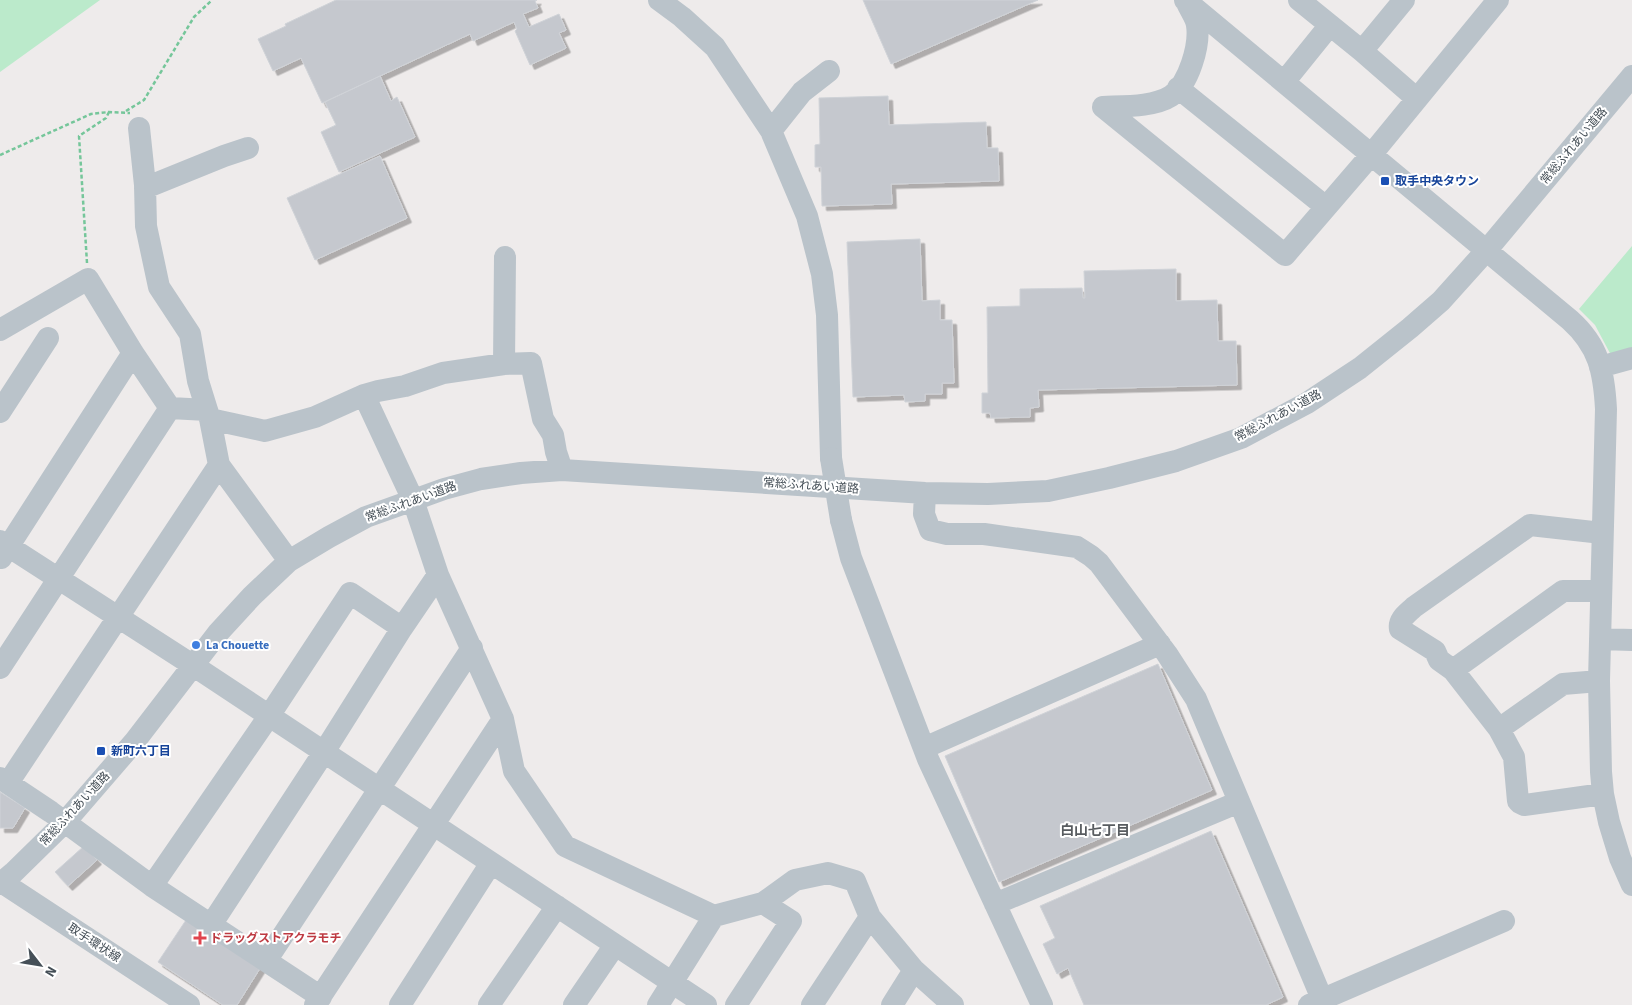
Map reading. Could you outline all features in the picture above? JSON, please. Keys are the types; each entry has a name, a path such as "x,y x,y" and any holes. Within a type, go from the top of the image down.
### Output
{"street":[{"path":"659,0 682,17 715,47 771,130 807,216 822,274 827,315 831,458 841,520 851,558 924,748 1042,1005"},
{"path":"1362,51 1404,0"},
{"path":"1186,1 1197,24 1194,60 1189,72 1178,88 1172,95 1152,103 1103,107 1285,254 1371,155 1498,0"},
{"path":"1186,1 1583,332 1593,347 1605,390 1606,409 1599,681 1603,794 1620,858 1632,885"},
{"path":"1302,1 1417,99"},
{"path":"1284,82 1330,25"},
{"path":"771,130 802,92 829,71"},
{"name":"常総ふれあい道路","path":"1,882 66,822 135,741 218,633 252,596 289,561 366,518 444,489 521,473 562,470 925,494 988,494 1048,491 1176,461 1241,438 1307,403 1360,368 1410,328 1464,277 1632,76"},
{"path":"1178,88 1326,207"},
{"path":"132,120 146,188 146,226 159,287 190,334 198,381 208,414 219,465 289,561"},
{"path":"146,188 248,148"},
{"path":"504,364 505,257"},
{"path":"0,330 88,279 133,353 170,408 208,414 265,431 316,417 364,395 405,386 443,373 504,364 531,364 543,419 553,435 562,470"},
{"path":"0,412 48,338"},
{"path":"133,353 3,549 58,578 194,666 706,1005"},
{"path":"1600,367 1632,358"},
{"path":"364,395 413,500 438,575 503,719 514,771 564,846 714,916 763,903 795,880 828,873 855,882 870,917 914,970 953,1005"},
{"path":"0,668 170,408"},
{"path":"219,465 118,617 4,780 66,822 152,886 266,961 318,1001 503,719"},
{"path":"925,494 924,514 930,530 947,534 984,534 1077,547 1099,563 1160,644 1196,699 1315,1002 1504,921"},
{"path":"1602,533 1530,525 1414,607 1399,624 1400,629 1435,650 1439,660 1453,670 1499,729 1514,757 1520,804 1603,794"},
{"path":"211,925 438,575"},
{"path":"1453,670 1562,591 1601,591"},
{"path":"152,886 269,716 350,593 402,628"},
{"path":"1600,639 1632,640"},
{"path":"924,748 1160,644"},
{"path":"266,961 472,648"},
{"path":"1499,729 1563,684 1599,681"},
{"path":"995,904 1238,802"},
{"path":"400,1005 491,862"},
{"name":"取手環状線","path":"1,882 189,1005"},
{"path":"736,1005 791,921 763,903"},
{"path":"490,1005 557,906"},
{"path":"658,1005 714,916"},
{"path":"812,1005 870,917"},
{"path":"574,1005 615,945"},
{"path":"892,1005 914,970"}],"path":[{"path":"0,155 91,114 110,112 132,120 194,17 212,0"},
{"path":"88,279 79,136 106,118 110,112"}],"green space":[{"path":"0,0 100,0 0,72"},
{"path":"1632,246 1632,351 1612,357 1595,325 1579,309"}],"building":[{"path":"336,0 537,0 535,1 538,8 523,14 529,27 559,14 566,30 559,33 566,48 530,65 515,31 517,29 514,22 473,41 470,34 322,103 301,58 273,71 258,39"},
{"path":"863,0 1038,0 891,64"},
{"path":"380,76 391,101 397,97 415,137 339,172 321,132 336,125 325,102"},
{"path":"888,96 889,125 986,122 987,148 998,148 999,181 891,184 892,204 822,206 821,167 815,167 815,145 820,144 819,98"},
{"path":"380,156 407,218 315,260 287,198"},
{"path":"920,239 922,301 940,300 940,320 952,320 954,383 942,383 942,394 925,394 925,401 905,402 904,395 853,397 847,242"},
{"path":"1176,269 1176,301 1217,300 1218,341 1236,341 1237,385 1038,390 1039,407 1030,408 1030,417 991,418 990,413 982,413 982,393 988,393 987,307 1020,306 1020,289 1082,288 1083,298 1085,298 1084,271"},
{"path":"1158,664 1212,790 999,882 945,756"},
{"path":"0,792 25,808 13,828 0,828"},
{"path":"1211,831 1283,997 1266,1005 1084,1005 1068,968 1057,974 1043,944 1055,938 1040,906"},
{"path":"84,846 97,860 68,886 55,872"},
{"name":"ドラッグストアクラモチ","path":"190,914 264,962 237,1005 223,1005 158,962"}],"place":[{"name":"取手中央タウン","path":"1385,181"},
{"name":"La Chouette","path":"196,645"},
{"name":"新町六丁目","path":"101,751"},
{"name":"ドラッグストアクラモチ","path":"200,938"}],"district":[{"name":"白山七丁目","path":"1095,831"}]}
